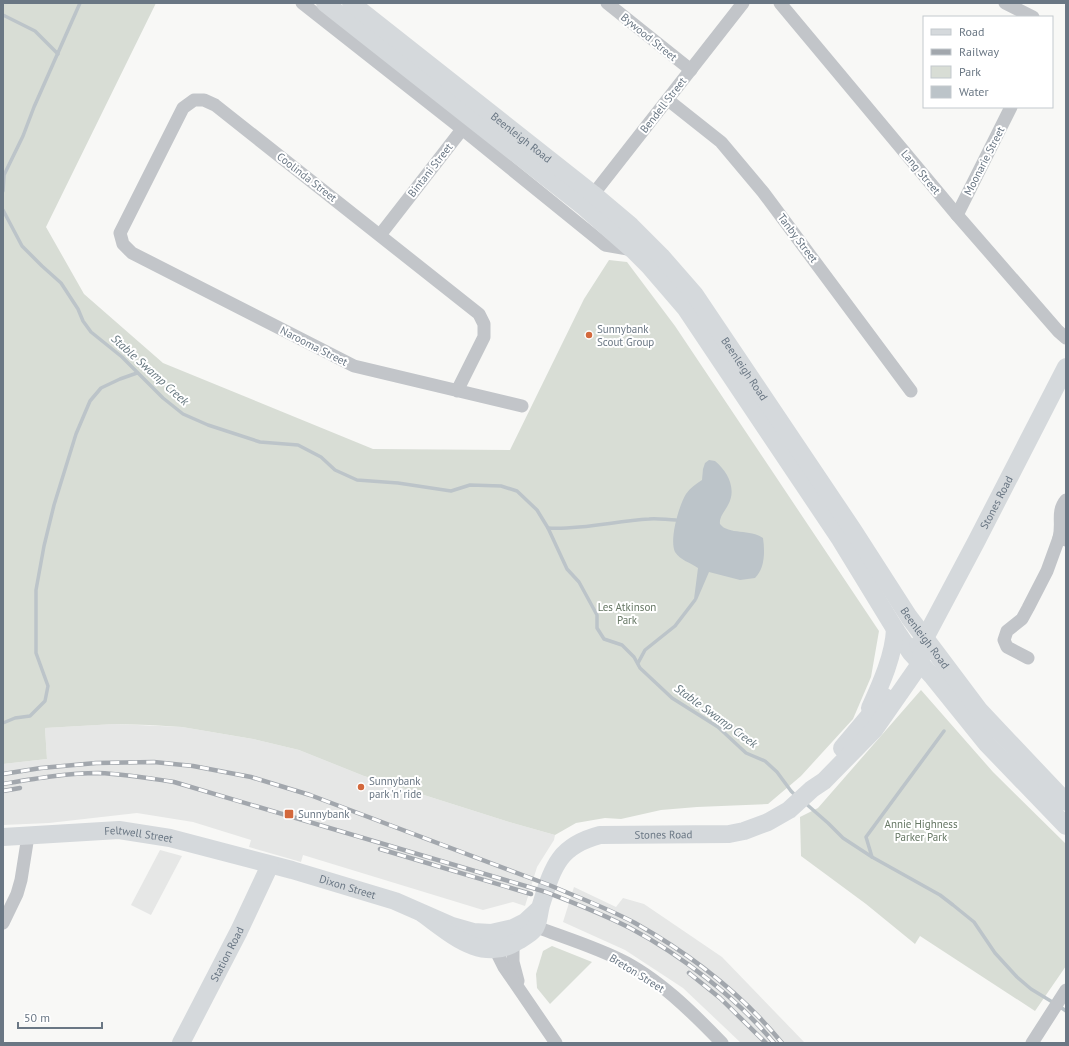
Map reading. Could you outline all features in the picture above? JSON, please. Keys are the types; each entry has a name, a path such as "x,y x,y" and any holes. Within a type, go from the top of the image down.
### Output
{"main road":[{"name":"Beenleigh Road","path":"325,3 471,117 588,201 636,231 661,256 695,295 925,638 979,710 1066,802"},
{"name":"Beenleigh Road","path":"351,3 471,117"},
{"name":"Beenleigh Road","path":"588,201 649,266 686,309 840,539 895,629 916,659 933,677 987,744 1066,826"},
{"name":"Stones Road","path":"536,927 541,906 560,858 566,851 585,839 600,835 729,834 744,831 768,822 789,810 812,789 824,781 874,730 916,659 925,638 1066,367"},
{"name":"Stones Road","path":"865,719 891,652 894,642 895,629"},
{"name":"Stones Road","path":"812,789 865,719 916,659"},
{"name":"Feltwell Street","path":"3,837 119,830 170,838 270,865"},
{"name":"Dixon Street","path":"270,865 292,870 395,901 452,926 502,939"},
{"name":"Station Road","path":"181,1043 239,931 270,865"},
{"name":"Stones Road","path":"502,939 513,928 525,922 541,906"},
{"path":"502,939 526,936 536,927"}],"street":[{"name":"Beenleigh Road","path":"302,3 471,117 605,245 633,250"},
{"name":"Bywood Street","path":"607,3 691,70"},
{"name":"Bendell Street","path":"588,201 743,3"},
{"name":"Lang Street","path":"780,3 957,215 1058,332 1066,338"},
{"path":"1005,3 1031,16"},
{"name":"Coolinda Street","path":"124,244 120,233 183,108 194,100 204,100 215,105 479,314 484,324 484,337 457,391"},
{"name":"Tanby Street","path":"668,100 721,142 759,186 911,391"},
{"name":"Moonarie Street","path":"957,215 1010,108"},
{"name":"Bintani Street","path":"380,235 471,117"},
{"name":"Narooma Street","path":"124,244 132,253 354,366 522,406"},
{"path":"1028,658 1007,647 1004,640 1007,631 1022,619 1062,539 1061,507 1066,500"},
{"path":"3,923 17,894 21,880 28,836"},
{"name":"Breton Street","path":"536,927 583,943 619,959 659,984 722,1043"},
{"path":"502,939 513,962 522,992"},
{"path":"502,939 504,967 556,1043"},
{"path":"1032,1043 1064,994"}],"shaded area":[{"path":"115,724 182,727 253,739 299,750 364,776 555,835 554,840 537,867 525,906 513,902 483,910 303,855 301,862 249,847 251,840 193,822 137,813 49,823 3,825 3,764 47,759 45,728"},
{"path":"160,850 182,856 151,915 131,905"},
{"path":"574,887 616,907 623,898 644,904 722,957 805,1043 741,1043 683,988 625,950 563,922"}],"green space":[{"name":"Les Atkinson Park","path":"3,3 156,3 46,227 84,294 163,363 373,449 510,450 584,299 609,260 627,262 675,326 879,631 871,677 853,719 801,776 768,804 661,810 621,819 605,818 576,823 555,835 364,776 299,750 253,739 182,727 115,724 45,728 47,759 3,764"},
{"name":"Annie Highness Parker Park","path":"921,690 993,772 1066,844 1066,966 1035,1011 920,936 915,944 866,904 801,856 800,817 818,808"},
{"path":"552,946 592,962 550,1004 537,988 536,974 543,951"}],"water":[{"path":"709,460 715,461 720,465 730,481 732,493 731,499 721,516 720,524 728,530 758,535 763,538 764,554 761,570 755,578 740,580 709,572 697,600 694,599 698,568 677,555 673,547 673,539 678,514 683,499 689,490 702,480 705,463"}],"waterway":[{"name":"Stable Swamp Creek","path":"3,191 4,175 23,136 34,107 80,3"},
{"path":"3,15 35,31 58,54"},
{"name":"Stable Swamp Creek","path":"3,210 22,246 61,283 91,332 122,357 163,398 183,414 208,425 260,442 298,445 321,457 335,470 357,480 398,483 451,491 470,485 501,486 517,491 537,510 548,528 567,569 579,582 597,615 597,628 604,639 622,645 634,657 640,668 672,698 718,727 746,753 765,761 777,772 796,796"},
{"path":"3,723 15,718 30,716 45,701 48,686 36,653 36,590 44,546 54,505 76,434 90,401 101,388 137,373"},
{"path":"548,528 586,527 636,520 676,520"},
{"path":"638,663 645,650 675,626 695,600"},
{"path":"872,857 866,837 944,731"},
{"name":"Stable Swamp Creek","path":"804,802 843,838 872,857 940,895 953,905 974,922 995,953 1017,977 1031,989 1054,1003"},
{"name":"Stable Swamp Creek","path":"1059,1006 1066,1011"}],"railway":[{"path":"3,774 41,768 96,763 154,762 193,766 251,777 310,795 549,885 635,923 676,948 714,976 750,1008 782,1043"},
{"path":"3,784 38,778 86,773 127,775 174,782 546,892 620,923 669,951 726,994 774,1043"},
{"path":"3,791 20,788"},
{"path":"380,849 531,894"},
{"path":"689,973 720,998 766,1043"}],"place":[{"name":"Sunnybank Scout Group","path":"589,335"},
{"name":"Sunnybank park 'n' ride","path":"361,787"},
{"name":"Sunnybank","path":"289,814"}]}
